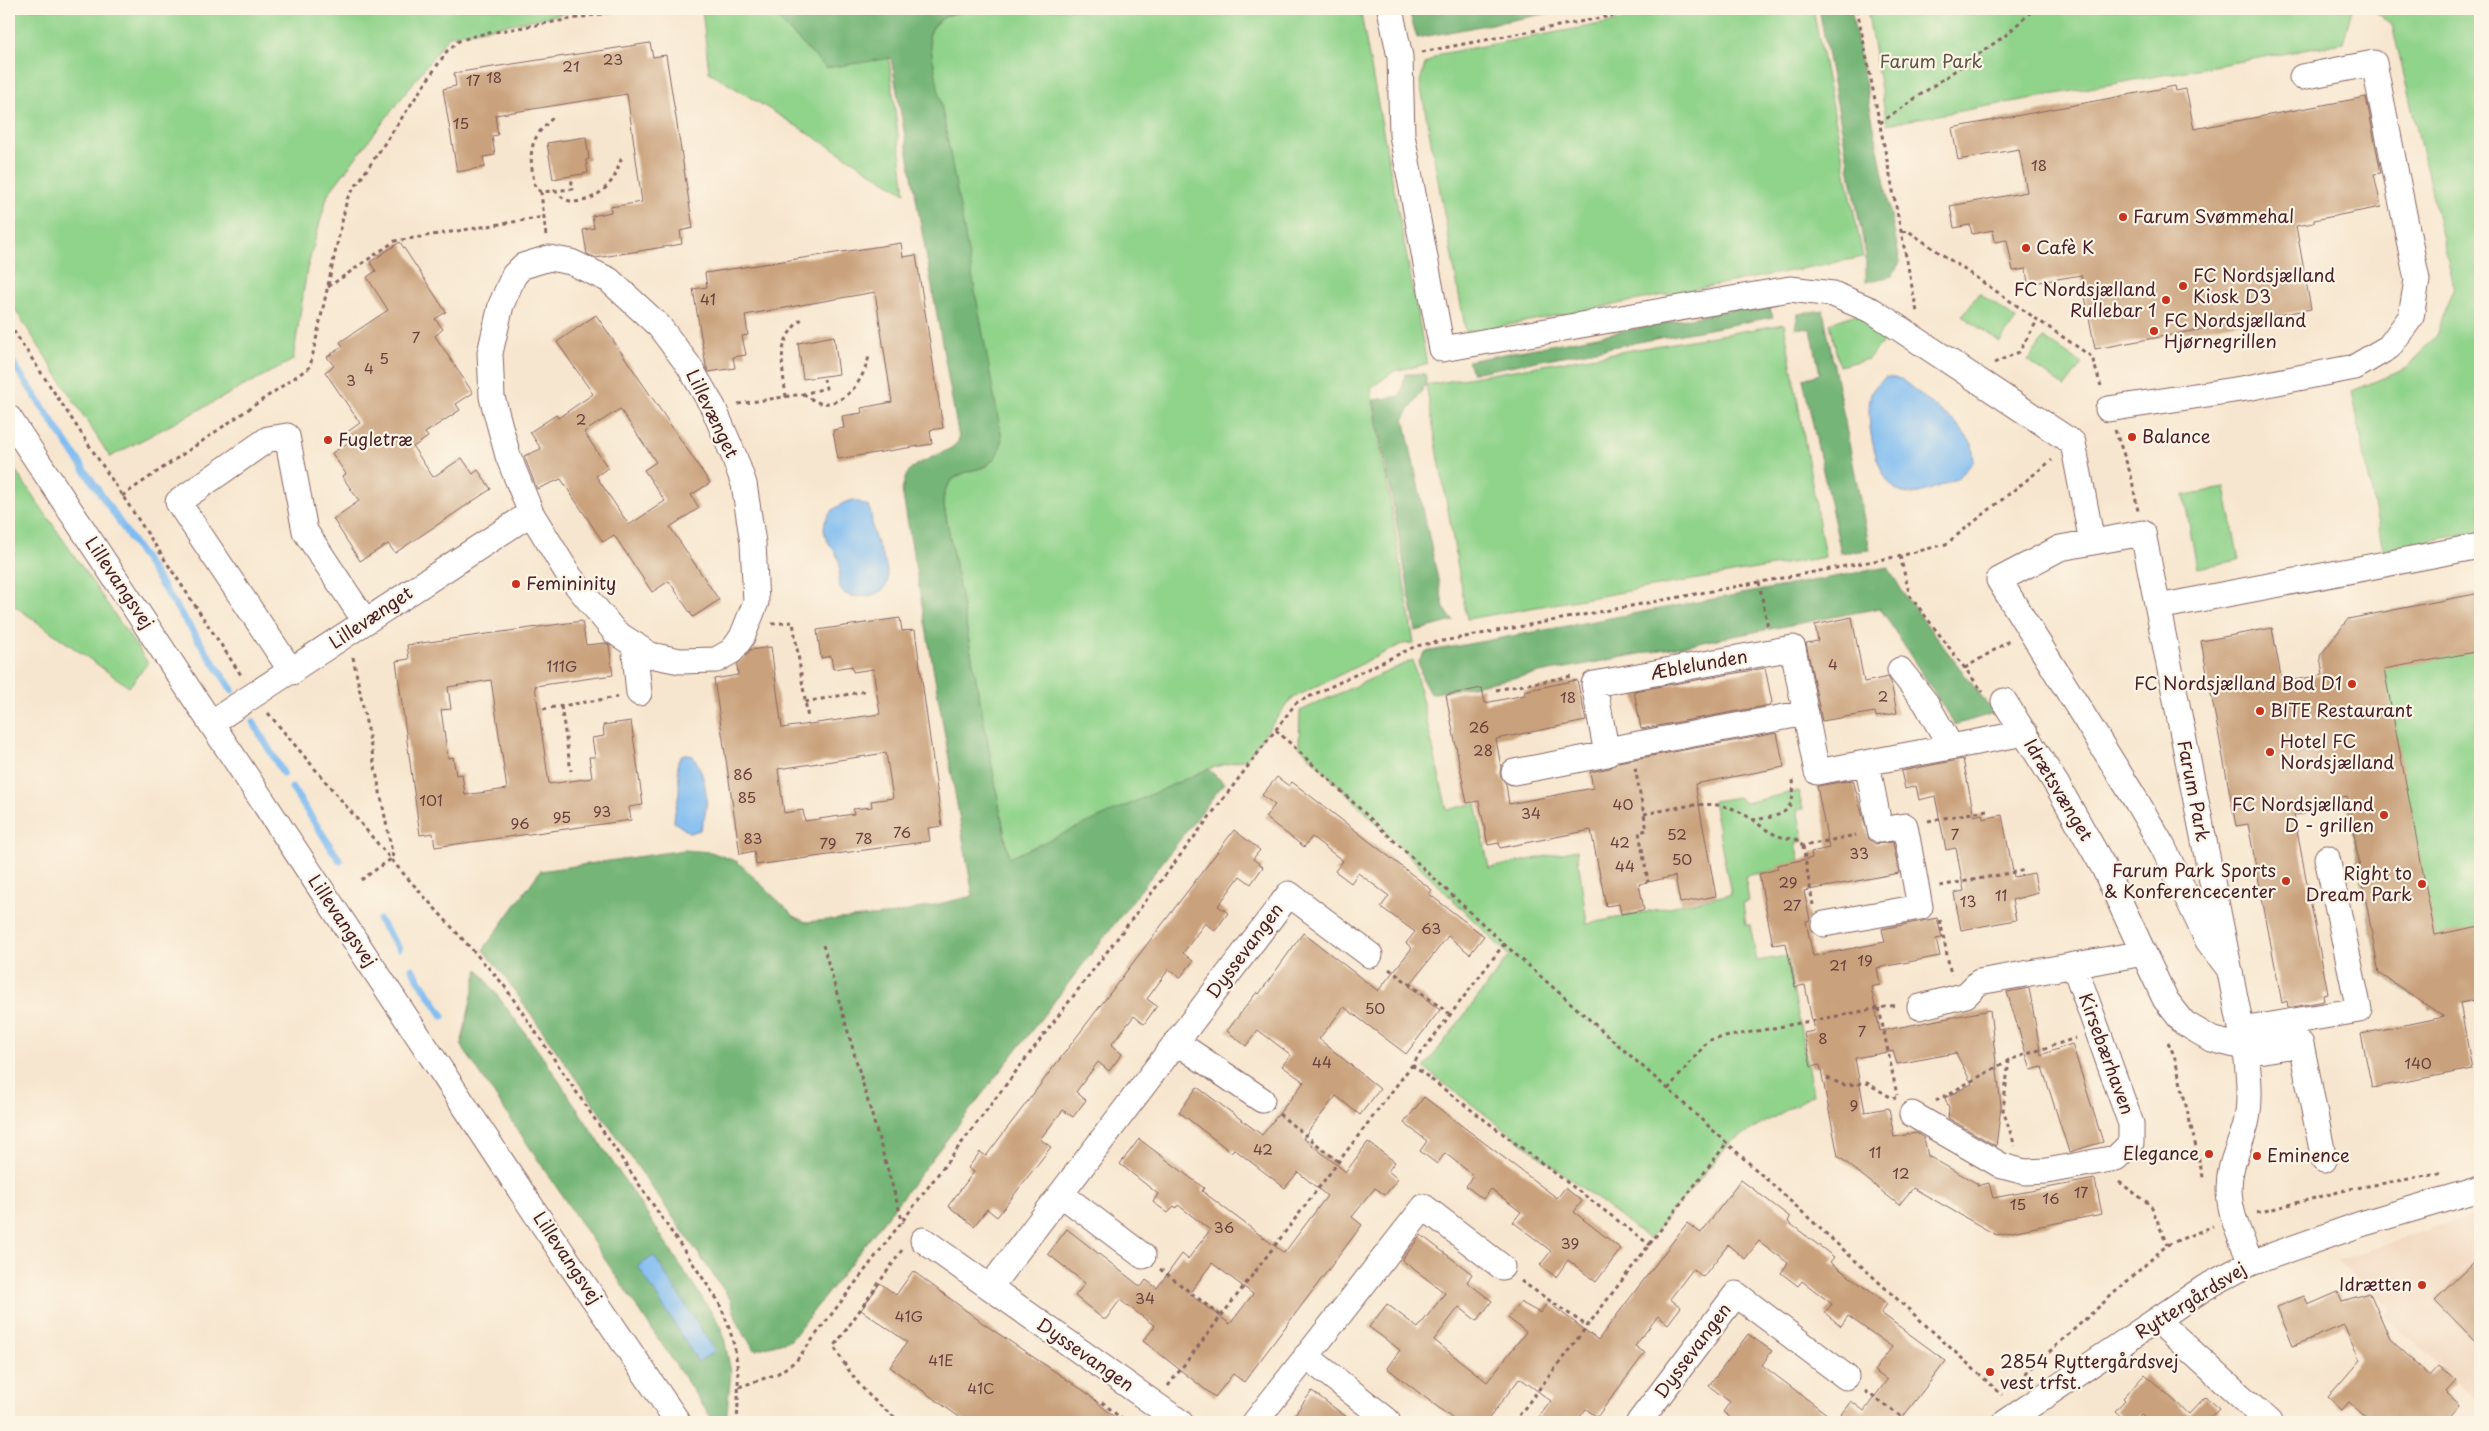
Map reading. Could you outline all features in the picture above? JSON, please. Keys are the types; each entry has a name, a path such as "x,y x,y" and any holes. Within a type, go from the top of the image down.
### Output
{"street":[{"path":"1390,9 1400,57 1402,135 1442,349 1790,289 1833,294 1873,311 2073,443 2092,542"},
{"path":"2108,409 2247,388 2355,367 2389,347 2411,317 2417,280 2374,63 2302,77"},
{"name":"Lillevænget","path":"549,258 571,262 609,280 659,326 689,366 712,408 734,456 746,494 753,543 756,602 746,627 732,651 716,660 680,661 650,654 615,632 570,577 531,513 508,456 492,397 490,353 501,305 514,275 523,266 549,258"},
{"name":"Lillevangsvej","path":"9,418 548,1232 678,1422"},
{"path":"292,672 178,502 268,439 287,436 305,531 356,626"},
{"name":"Lillevænget","path":"211,723 292,672 356,626 531,513"},
{"path":"2143,534 2060,548 1999,580 2163,847 2208,941 2229,969"},
{"name":"Farum Park","path":"2143,534 2204,849 2245,1044"},
{"path":"2158,607 2480,546"},
{"path":"634,644 640,693"},
{"name":"Æblelunden","path":"1594,684 1793,648 1817,772"},
{"path":"1900,670 1926,702 1951,747"},
{"path":"1514,772 1607,754 1594,684"},
{"name":"Idrætsvænget","path":"2004,701 2057,785 2104,868 2165,999 2184,1023 2211,1040 2245,1044"},
{"path":"1606,750 1806,713"},
{"path":"1817,772 2024,733"},
{"path":"1824,924 1920,907 1905,826 1880,830 1867,763"},
{"path":"2163,847 2204,849"},
{"path":"2245,1044 2359,1010 2327,858"},
{"name":"Dyssevangen","path":"990,1287 1289,894 1370,955"},
{"path":"1920,1007 1966,995 1979,982 2144,953"},
{"name":"Kirsebærhaven","path":"1905,1105 2002,1166 2024,1172 2047,1171 2116,1158 2131,1143 2131,1124 2074,965"},
{"path":"1176,1042 1262,1100"},
{"path":"2245,1044 2301,1044 2324,1160"},
{"path":"2245,1044 2250,1083 2247,1120 2230,1167 2229,1192 2234,1218 2251,1263"},
{"name":"Ryttergårdsvej","path":"2006,1422 2204,1288 2251,1263 2361,1224 2480,1189"},
{"path":"1061,1194 1143,1256"},
{"path":"1255,1422 1424,1207 1502,1268"},
{"name":"Dyssevangen","path":"913,1245 990,1287 1180,1422"},
{"name":"Dyssevangen","path":"1639,1422 1736,1294 1846,1377"},
{"path":"2158,1320 2269,1422"},
{"path":"1306,1356 1388,1420"}],"path":[{"path":"122,496 310,368 347,199 447,51 459,41 477,35 630,9"},
{"path":"1400,57 1648,9"},
{"path":"1857,9 1922,335 1919,343"},
{"path":"1880,123 2006,35 2034,9"},
{"path":"549,258 541,192 535,187 531,161 532,147 536,135 554,117"},
{"path":"555,190 565,200 583,202 601,192 613,179 622,158"},
{"path":"541,192 573,188 572,178"},
{"path":"328,287 395,241 544,217"},
{"path":"1902,232 1908,231 2092,357 2131,475 2143,534"},
{"path":"786,396 783,348 791,328 804,317"},
{"path":"2019,352 2037,321"},
{"path":"9,324 254,696 390,859 504,984 717,1299 730,1326 737,1355 739,1387 737,1422"},
{"path":"803,394 819,403 833,401 845,396 860,381 869,356"},
{"path":"712,408 803,394 826,388 824,379"},
{"path":"739,1387 777,1374 796,1361 1296,703 1416,646 1900,556 1946,544 2073,443"},
{"path":"1900,556 1910,596 1993,704 2004,701"},
{"path":"1759,582 1773,651"},
{"path":"746,627 793,622 808,719"},
{"path":"356,626 394,863"},
{"path":"1965,668 2029,628"},
{"path":"1496,690 1591,672 1594,684"},
{"path":"805,702 866,691"},
{"path":"543,709 640,693"},
{"path":"561,706 571,771"},
{"path":"1276,730 1504,944 1668,1089 2003,1396"},
{"path":"1630,746 1647,830 1639,832 1648,882"},
{"path":"1752,820 1777,817 1790,806 1794,792 1792,778 1817,772"},
{"path":"1644,814 1712,803 1738,811 1781,839 1796,839 1803,846 1816,926 1824,924"},
{"path":"1905,826 1987,810"},
{"path":"1803,846 1880,830"},
{"path":"361,880 390,859"},
{"path":"1917,891 2026,870"},
{"path":"1939,915 1955,998"},
{"path":"1154,1404 1504,944"},
{"path":"822,945 902,1223"},
{"path":"1370,955 1451,1015"},
{"path":"1668,1089 1709,1040 1879,1008 1907,1004 1920,1007"},
{"path":"1879,1008 1905,1105"},
{"path":"1905,1105 2009,1060 2098,1031"},
{"path":"2166,1037 2174,1055 2206,1190"},
{"path":"2009,1060 2003,1110 2024,1172"},
{"path":"1412,1065 1650,1245"},
{"path":"1827,1078 1844,1085 1867,1083 1905,1105"},
{"path":"1262,1100 1339,1162"},
{"path":"1514,1422 1726,1144"},
{"path":"2092,1162 2151,1205 2167,1245"},
{"path":"2213,1216 2215,1225"},
{"path":"901,1422 876,1404 857,1384 834,1347 913,1245"},
{"path":"1143,1256 1221,1316"},
{"path":"1502,1268 1587,1326"},
{"path":"1846,1377 1909,1422"},
{"path":"1102,1402 1125,1422"}],"shaded area":[{"name":"Idrætten","path":"2480,1214 2480,1402 2385,1316 2392,1309 2337,1261 2456,1220"}],"green space":[{"path":"9,9 568,9 567,13 449,36 328,194 307,269 293,360 110,457 9,300"},
{"path":"702,9 883,9 905,193 709,72"},
{"path":"768,9 979,9 956,13 942,19 936,23 929,37 1002,439 997,454 990,462 982,468 954,478 947,486 943,500 1009,858 1208,769 1224,783 791,1340 755,1350 739,1327 730,1299 502,973 483,950 540,871 684,850 711,852 738,862 794,916 806,922 895,914 973,896 902,490 906,476 911,469 946,451 957,443 959,438 891,58 826,68"},
{"path":"979,9 1360,9 1427,364 1394,371 1371,388 1414,643 1402,644 1291,699 1246,759 1208,769 1009,859 943,500 945,492 953,480 965,473 988,466 929,37 936,23 942,19 956,13"},
{"path":"1437,9 1571,9 1417,38 1410,14"},
{"path":"1681,9 1813,9 1863,257 1466,333 1420,82 1425,64 1440,54"},
{"path":"1819,9 1851,9 1900,262 1892,276 1866,282 1866,256"},
{"name":"Farum Park","path":"1867,9 2352,9 2343,43 1887,124"},
{"path":"2372,9 2480,9 2480,531 2383,550 2352,391 2407,368 2436,335 2454,286 2392,25"},
{"path":"1979,293 2016,319 2000,342 1962,316"},
{"path":"1768,303 1773,317 1472,373 1468,361"},
{"path":"1823,310 1870,550 1841,553 1803,379 1820,374 1811,329 1795,328 1798,314"},
{"path":"1860,313 1891,333 1868,359 1839,366 1830,323"},
{"path":"1784,324 1825,557 1467,619 1426,385"},
{"path":"2044,338 2082,364 2065,387 2028,361"},
{"path":"1405,374 1426,374 1426,384 1404,418 1444,608 1453,621 1416,631 1374,400 1401,396"},
{"path":"9,461 148,663 129,687 9,602"},
{"path":"2225,488 2239,560 2197,568 2184,495"},
{"path":"1888,567 1905,596 1994,713 1955,725 1880,608 1430,694 1423,681 1418,661 1425,652"},
{"name":"Right to Dream Park","path":"2480,593 2480,999 2429,1009 2426,996 2415,998 2379,973 2320,656 2348,619"},
{"path":"1413,660 1447,810 1476,803 1489,868 1577,850 1587,924 1731,894 1713,801 1738,797 1745,803 1798,791 1803,809 1797,810 1804,841 1796,843 1801,865 1745,876 1749,901 1743,903 1746,925 1750,925 1757,961 1787,956 1813,1095 1732,1141 1649,1239 1424,1068 1509,956 1299,746 1300,711"},
{"path":"478,969 545,1060 722,1328 731,1372 726,1422 714,1422 461,1045"}],"water":[{"path":"1886,377 1901,379 1957,424 1972,444 1974,461 1958,477 1937,487 1915,494 1900,492 1892,486 1884,475 1874,448 1869,418 1869,405 1875,386"},
{"path":"854,500 868,506 873,531 885,563 888,580 885,587 878,593 858,597 844,593 841,590 838,582 839,561 827,540 824,530 827,518 831,512 841,504"},
{"path":"683,754 693,756 698,764 706,792 706,812 700,830 690,833 674,822 679,794 678,761"},
{"path":"654,1256 715,1351 698,1362 638,1266"}],"building":[{"path":"650,43 653,57 666,55 693,228 680,231 682,244 596,258 587,254 583,230 594,228 592,216 611,212 610,207 642,202 627,94 495,115 498,135 492,136 495,155 483,157 485,167 457,172 443,89 456,86 454,73"},
{"name":"Farum Svømmehal","path":"2175,86 2176,91 2186,89 2194,129 2366,97 2381,173 2374,174 2381,207 2314,220 2314,223 2296,226 2311,309 2095,349 2081,275 2028,284 2026,269 2013,271 2007,240 1995,242 1993,230 1972,234 1970,225 1954,228 1950,206 2027,192 2019,149 1958,160 1952,128"},
{"path":"586,137 589,159 586,160 588,173 553,179 547,143"},
{"path":"400,242 446,312 435,319 443,329 435,336 473,393 456,404 460,410 425,433 428,437 413,447 433,477 462,458 473,474 478,470 491,489 395,553 388,544 360,561 333,519 359,501 342,476 346,474 332,453 351,441 346,433 360,423 325,372 334,366 327,357 343,346 340,342 388,310 367,277 376,271 370,262"},
{"path":"901,243 903,257 916,255 929,337 943,428 930,430 932,444 838,459 833,430 844,428 842,416 862,413 861,408 892,402 875,292 745,315 748,335 742,336 746,355 733,357 735,368 709,372 706,366 693,289 707,287 705,273"},
{"path":"596,315 710,483 691,495 699,508 670,527 719,600 693,617 669,581 652,592 614,535 603,542 561,479 537,489 524,456 541,449 530,432 556,415 558,418 593,394 557,342","holes":["620,409 656,462 644,470 665,501 629,525 596,476 608,468 584,432"]},
{"path":"834,336 839,374 803,379 798,343"},
{"path":"2480,593 2480,651 2384,669 2435,935 2480,926 2480,999 2460,1003 2472,1069 2372,1088 2361,1034 2444,1017 2379,973 2347,796 2306,804 2307,813 2294,815 2328,994 2323,995 2324,1001 2288,1008 2287,1001 2282,1003 2248,824 2236,826 2201,641 2272,628 2282,682 2323,675 2320,656 2348,619"},
{"path":"1852,617 1864,682 1888,677 1891,682 1897,713 1876,717 1875,712 1822,721 1806,643 1818,641 1815,625"},
{"path":"900,618 902,631 915,630 942,826 928,828 930,841 756,865 754,851 740,854 714,679 738,675 737,665 750,650 771,647 782,728 880,714 873,669 853,672 852,666 833,669 831,656 821,658 817,630","holes":["886,753 893,798 871,801 872,807 853,809 854,814 805,821 803,810 784,813 778,769"]},
{"path":"582,621 586,645 606,643 609,645 613,675 535,686 549,784 592,778 589,757 595,757 592,738 604,736 603,725 631,721 643,805 629,807 631,820 435,847 433,833 420,835 396,661 409,659 407,645","holes":["491,680 507,789 465,795 462,774 456,775 453,757 448,758 441,710 451,709 448,687"]},
{"path":"1765,668 1772,702 1770,705 1641,729 1634,691"},
{"path":"1577,680 1586,721 1496,739 1501,767 1500,775 1506,784 1509,804 1593,788 1590,772 1610,768 1618,762 1777,733 1784,767 1695,784 1716,896 1680,903 1675,876 1639,884 1644,910 1621,914 1619,904 1606,906 1591,830 1500,848 1499,843 1488,845 1479,801 1467,803 1446,695 1482,688 1485,703 1525,695 1524,691"},
{"path":"1963,759 1974,816 1982,814 1983,819 2002,815 2014,877 2034,873 2038,893 2012,900 2016,920 1961,930 1954,893 1964,891 1956,848 1946,850 1935,796 1919,800 1916,786 1905,789 1901,771"},
{"path":"1277,777 1289,786 1292,782 1432,890 1429,894 1484,936 1470,954 1448,936 1409,986 1440,1010 1406,1054 1344,1007 1319,1039 1380,1089 1360,1115 1336,1096 1303,1138 1346,1172 1368,1142 1395,1162 1388,1171 1398,1179 1385,1195 1375,1188 1352,1217 1362,1225 1244,1382 1233,1374 1215,1397 1143,1341 1155,1326 1120,1300 1106,1319 1103,1319 1075,1296 1085,1283 1048,1254 1067,1229 1141,1287 1146,1280 1157,1288 1182,1254 1188,1259 1210,1230 1178,1205 1176,1208 1174,1206 1168,1213 1153,1202 1158,1194 1120,1164 1139,1139 1204,1188 1202,1191 1284,1253 1327,1196 1298,1172 1285,1188 1234,1149 1231,1152 1179,1112 1197,1087 1262,1135 1304,1082 1282,1066 1291,1055 1258,1030 1246,1046 1227,1031 1257,992 1259,994 1303,933 1378,991 1412,948 1406,943 1415,932 1381,907 1389,896 1358,873 1351,883 1335,871 1343,861 1312,837 1304,847 1265,817 1275,805 1262,795","holes":["1212,1263 1253,1294 1230,1324 1189,1294"]},
{"path":"1853,780 1869,839 1875,844 1893,842 1899,873 1804,891 1810,920 1806,921 1813,956 1885,942 1882,929 1937,918 1942,938 1936,939 1940,956 1877,968 1880,985 1871,987 1880,1031 1990,1010 2001,1106 1996,1146 1948,1118 1949,1109 1945,1098 1972,1084 1956,1053 1897,1064 1893,1051 1855,1058 1865,1112 1889,1108 1894,1137 1916,1133 1924,1138 1928,1156 1978,1184 1977,1186 1989,1183 1993,1198 2095,1179 2102,1214 1996,1235 1913,1188 1899,1205 1838,1156 1820,1065 1811,1067 1804,1033 1814,1031 1805,985 1795,987 1786,943 1773,945 1759,874 1778,869 1777,865 1812,858 1811,852 1829,848 1817,786"},
{"path":"1234,830 1260,850 1253,859 1263,867 1251,884 1240,876 1218,906 1228,913 1215,931 1205,923 1183,953 1193,961 1180,978 1169,969 1147,999 1157,1006 1144,1024 1134,1016 1111,1045 1122,1054 1109,1071 1098,1062 1076,1092 1086,1100 1073,1117 1063,1110 1040,1139 1051,1147 997,1217 987,1209 974,1226 948,1206 974,1172 968,1168 980,1152 986,1156"},
{"path":"2029,988 2041,1055 2072,1044 2103,1142 2069,1152 2042,1067 2031,1070 2007,992"},
{"path":"1424,1097 1557,1198 1565,1188 1582,1201 1574,1212 1621,1249 1596,1282 1568,1260 1556,1277 1540,1265 1551,1251 1513,1222 1521,1212 1491,1189 1483,1199 1466,1186 1474,1176 1445,1153 1437,1164 1420,1151 1427,1141 1404,1123"},
{"path":"1741,1180 1790,1217 1788,1222 1834,1257 1830,1262 1887,1304 1881,1313 1946,1361 1899,1422 1736,1422 1723,1412 1730,1402 1709,1386 1748,1334 1772,1351 1762,1365 1836,1421 1851,1401 1864,1411 1887,1380 1874,1371 1892,1347 1848,1316 1841,1326 1825,1313 1832,1304 1802,1281 1798,1286 1781,1273 1788,1263 1759,1241 1745,1259 1728,1245 1703,1277 1693,1269 1670,1299 1681,1307 1668,1324 1658,1316 1635,1346 1645,1353 1597,1417 1586,1409 1576,1422 1535,1422 1551,1401 1520,1378 1486,1422 1457,1422 1387,1368 1400,1350 1369,1327 1387,1304 1418,1328 1445,1293 1402,1260 1421,1235 1472,1274 1467,1282 1492,1301 1477,1321 1459,1307 1434,1340 1487,1382 1526,1332 1508,1318 1520,1302 1540,1313 1548,1302 1598,1340 1687,1223 1701,1233"},
{"path":"2480,1256 2480,1346 2435,1300"},
{"path":"913,1271 984,1324 1087,1393 1120,1422 966,1422 890,1367 907,1342 861,1310 880,1283 896,1295"},
{"path":"2338,1292 2342,1301 2370,1293 2390,1339 2430,1376 2439,1366 2456,1381 2446,1392 2460,1405 2445,1422 2371,1422 2349,1402 2342,1410 2328,1397 2360,1360 2344,1325 2293,1346 2277,1307 2304,1296 2308,1305"},
{"path":"2145,1374 2189,1414 2205,1397 2219,1409 2207,1422 2150,1422 2141,1414 2133,1422 2127,1422 2115,1411 2125,1400 2123,1398"},
{"path":"1312,1391 1353,1422 1289,1422"}],"waterway":[{"path":"9,357 232,690"},
{"path":"253,722 283,773"},
{"path":"292,788 340,861"},
{"path":"379,920 399,948"},
{"path":"412,969 443,1016"}],"place":[{"name":"Farum Svømmehal","path":"2123,217"},
{"name":"Cafè K","path":"2026,248"},
{"name":"FC Nordsjælland Kiosk D3","path":"2183,286"},
{"name":"FC Nordsjælland Rullebar 1","path":"2166,300"},
{"name":"FC Nordsjælland Hjørnegrillen","path":"2154,331"},
{"name":"Balance","path":"2132,437"},
{"name":"Fugletræ","path":"328,440"},
{"name":"Femininity","path":"516,584"},
{"name":"FC Nordsjælland Bod D1","path":"2352,684"},
{"name":"BITE Restaurant","path":"2260,711"},
{"name":"Hotel FC Nordsjælland","path":"2270,752"},
{"name":"FC Nordsjælland D - grillen","path":"2384,815"},
{"name":"Farum Park Sports & Konferencecenter","path":"2286,881"},
{"name":"Right to Dream Park","path":"2422,884"},
{"name":"Elegance","path":"2209,1154"},
{"name":"Eminence","path":"2257,1156"},
{"name":"Idrætten","path":"2422,1285"},
{"name":"2854 Ryttergårdsvej vest trfst.","path":"1990,1372"}]}
